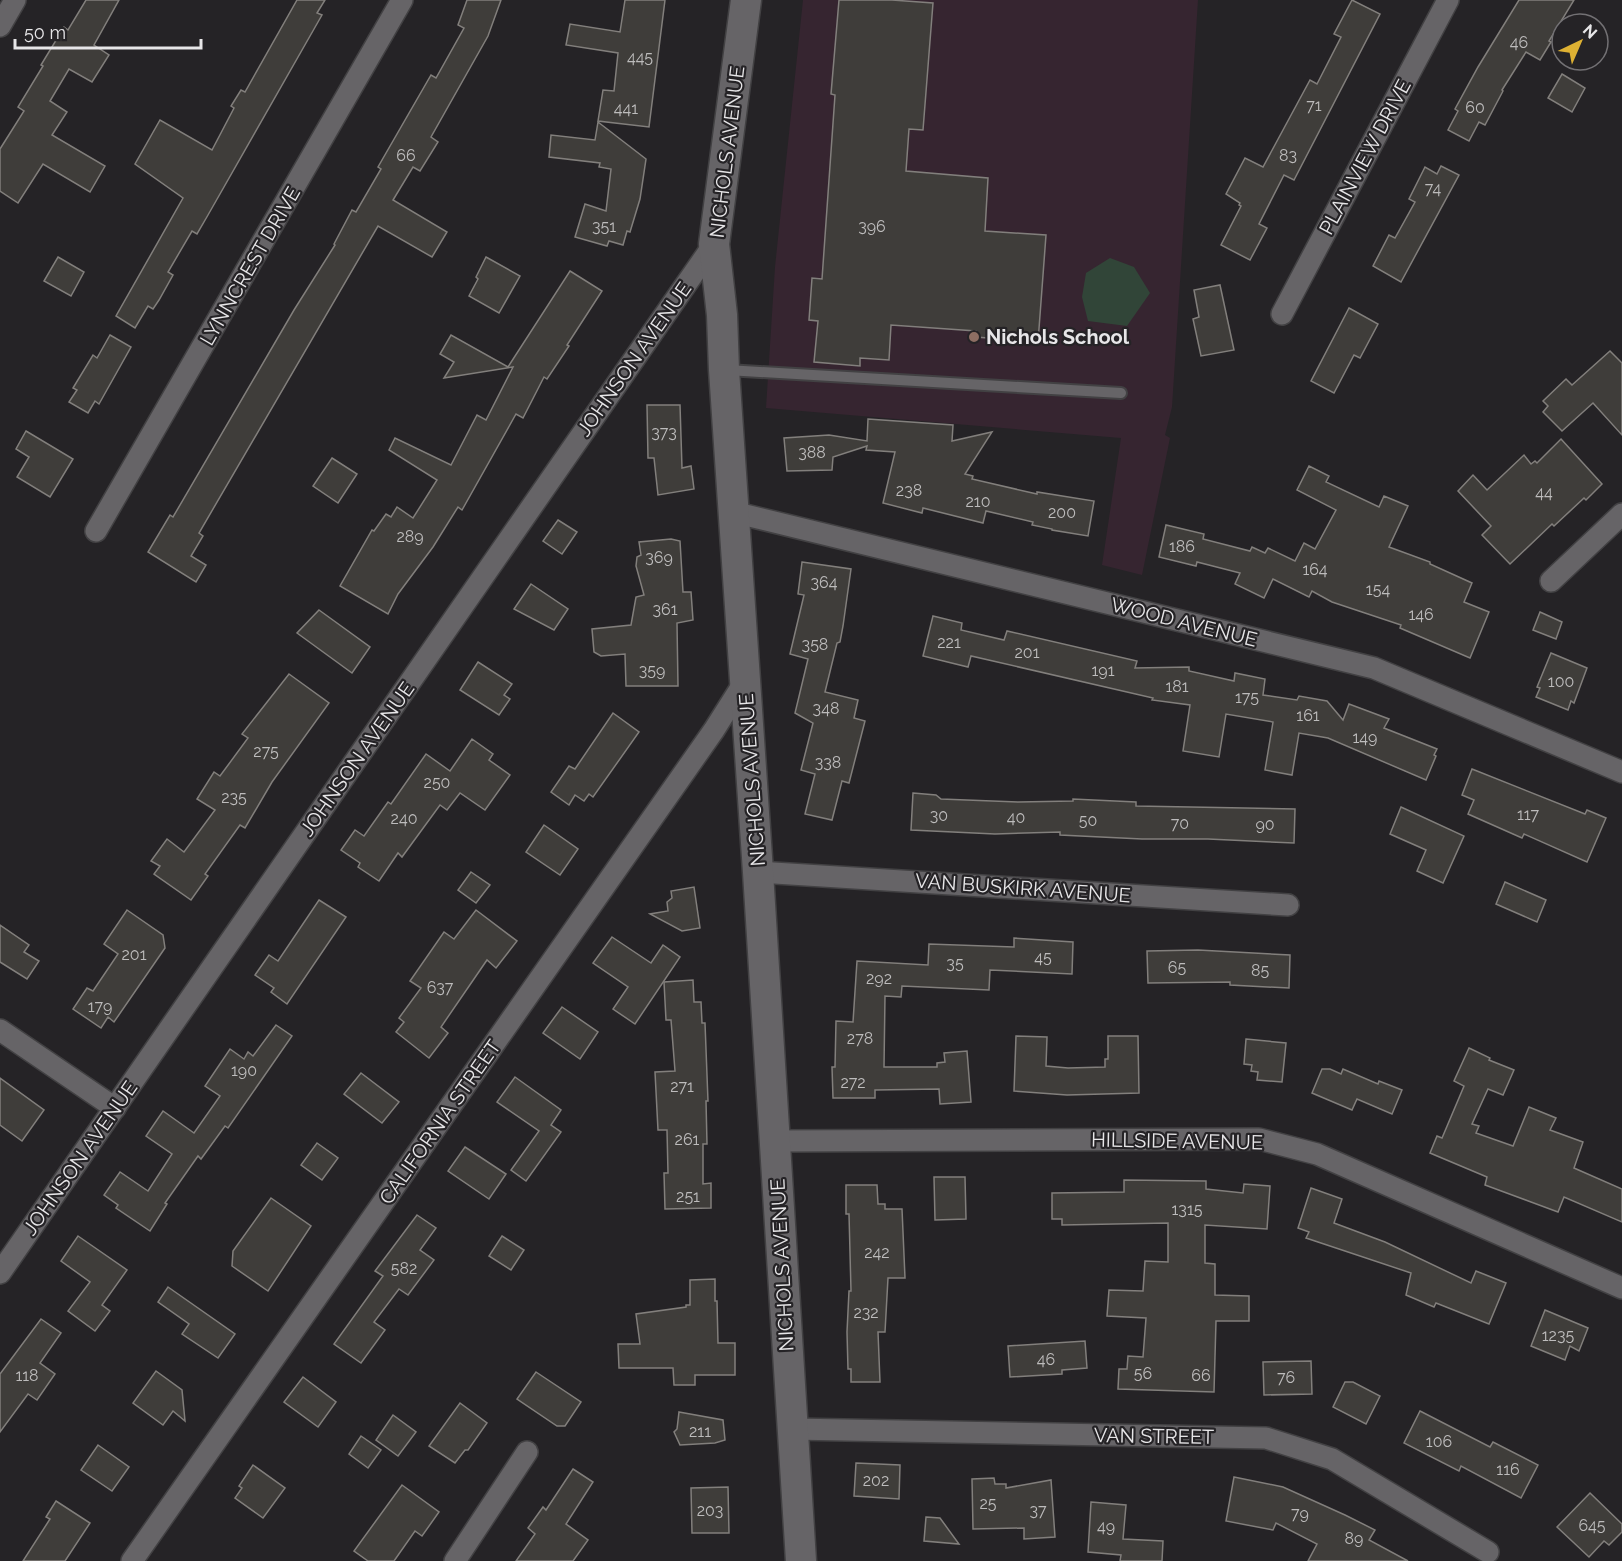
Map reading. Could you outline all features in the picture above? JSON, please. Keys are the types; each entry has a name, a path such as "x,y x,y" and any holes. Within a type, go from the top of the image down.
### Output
{"main road":[{"name":"NICHOLS AVENUE","path":"747,0 714,244 722,315 801,1561"}],"street":[{"path":"0,26 15,0"},
{"name":"LYNNCREST DRIVE","path":"96,531 402,0"},
{"name":"PLAINVIEW DRIVE","path":"1282,314 1448,0"},
{"name":"JOHNSON AVENUE","path":"0,1273 714,244"},
{"name":"WOOD AVENUE","path":"734,512 1374,668 1622,772"},
{"path":"1551,581 1622,514"},
{"name":"CALIFORNIA STREET","path":"132,1561 714,730 745,681"},
{"name":"VAN BUSKIRK AVENUE","path":"758,872 1288,905"},
{"path":"0,1030 115,1108"},
{"name":"HILLSIDE AVENUE","path":"774,1141 1259,1139 1317,1154 1622,1288"},
{"name":"VAN STREET","path":"792,1429 1266,1438 1332,1459 1488,1552"},
{"path":"455,1561 527,1452"}],"lane":[{"path":"724,370 1121,393"}],"shaded area":[{"name":"Nichols School","path":"803,0 1198,0 1172,407 1165,435 1170,438 1142,575 1102,565 1121,438 766,408 775,267"}],"green space":[{"path":"1110,258 1134,267 1150,293 1127,326 1088,321 1082,297 1086,273"}],"building":[{"path":"86,0 119,0 94,45 109,55 92,82 69,69 50,101 67,112 52,135 105,166 90,192 43,164 18,203 0,191 0,149 24,111 18,107 43,66 41,65 64,27 68,30"},
{"path":"297,0 325,0 317,13 322,15 197,234 192,231 168,272 173,275 159,300 153,309 148,306 135,328 116,316 183,198 135,164 160,120 212,150 234,108 231,106 241,90 245,92"},
{"path":"467,0 501,0 488,36 431,137 438,142 420,171 413,167 393,200 447,232 432,257 378,226 199,533 203,536 191,556 206,565 196,582 148,552 170,515 173,517 294,310 335,245 352,210 356,212 381,169 378,167 431,75 436,78 464,28 458,25"},
{"path":"625,0 665,0 649,127 598,121 603,90 614,91 618,53 566,45 570,24 620,32"},
{"path":"839,0 933,3 923,130 909,129 906,171 988,178 985,231 1046,235 1038,342 976,337 976,331 891,325 889,360 860,358 860,366 814,362 818,321 809,320 812,278 822,279 835,95 831,94"},
{"path":"1352,0 1380,14 1294,180 1284,175 1259,224 1267,228 1250,260 1221,245 1241,206 1226,194 1245,158 1263,167 1310,80 1317,84 1341,37 1334,34"},
{"path":"1519,0 1574,0 1567,12 1550,12 1550,44 1540,60 1526,52 1502,90 1485,125 1479,122 1469,141 1448,130 1458,111 1455,109"},
{"path":"1562,74 1585,88 1572,112 1548,98"},
{"path":"598,122 646,159 640,199 630,232 627,231 623,245 609,241 607,246 575,237 585,204 606,211 611,169 599,167 600,163 549,157 551,135 595,140"},
{"path":"1441,166 1459,175 1401,282 1373,266 1389,235 1395,238 1415,202 1409,199 1425,167 1437,174"},
{"path":"58,257 84,272 71,296 44,281"},
{"path":"486,257 520,276 499,313 469,296"},
{"path":"570,271 602,291 547,379 544,377 523,418 516,414 462,510 458,507 433,547 398,594 388,614 340,586 372,530 374,531 386,514 391,517 397,507 413,518 437,480 389,450 395,438 451,465 477,415 486,420 513,367 444,378 454,362 440,354 451,335 508,367"},
{"path":"1220,285 1234,350 1201,356 1193,319 1199,317 1194,290"},
{"path":"1349,308 1378,324 1360,358 1354,355 1334,393 1311,381"},
{"path":"110,335 131,347 99,404 95,401 88,413 69,402 77,390 73,388 93,355 97,358"},
{"path":"1610,351 1622,363 1622,435 1593,403 1562,431 1543,412 1548,406 1543,401 1566,379 1572,385"},
{"path":"647,405 680,405 682,468 691,466 694,489 658,495 654,458 648,458"},
{"path":"868,419 953,425 952,441 992,432 965,474 973,476 972,479 1037,494 1037,492 1094,501 1088,536 1052,530 1032,525 1033,522 986,511 983,523 923,508 922,513 883,503 895,452 866,450 867,446 833,457 832,470 787,471 784,438 829,435 867,441"},
{"path":"26,431 73,459 50,497 17,477 29,457 16,449"},
{"path":"1561,439 1602,484 1554,526 1552,524 1510,564 1482,535 1491,526 1458,491 1473,475 1487,490 1524,455 1531,464 1535,461 1537,463"},
{"path":"332,458 357,474 338,503 313,486"},
{"path":"1309,466 1329,476 1326,482 1379,507 1384,496 1408,506 1389,547 1430,562 1472,583 1464,602 1489,612 1470,658 1400,628 1401,625 1332,602 1312,591 1309,597 1273,579 1264,598 1235,584 1240,573 1197,562 1196,566 1159,557 1166,525 1204,534 1203,539 1250,551 1252,547 1265,553 1268,548 1295,561 1304,543 1315,549 1336,510 1297,490"},
{"path":"558,520 577,532 562,554 543,541"},
{"path":"671,539 680,541 683,592 691,592 693,620 677,623 678,686 626,686 625,654 601,656 594,652 592,629 631,625 636,597 644,595 636,566 637,557 641,555 639,542"},
{"path":"802,562 851,569 840,642 837,643 825,692 858,700 854,718 865,721 849,783 842,781 832,820 805,814 815,774 801,770 813,723 795,713 808,659 790,654 804,595 798,594"},
{"path":"531,584 568,609 554,630 514,609"},
{"path":"319,610 370,647 352,673 297,633"},
{"path":"1540,612 1562,622 1556,639 1533,630"},
{"path":"933,616 962,623 961,630 1004,640 1007,631 1137,661 1135,668 1189,667 1189,671 1234,681 1235,673 1265,679 1263,695 1297,700 1299,696 1327,701 1343,720 1349,704 1389,719 1384,728 1437,749 1434,755 1436,756 1426,780 1328,738 1299,733 1292,775 1265,770 1273,722 1226,714 1219,757 1183,751 1190,705 1152,700 1153,698 971,656 968,667 923,656"},
{"path":"1551,653 1587,668 1574,703 1571,701 1568,710 1536,697 1540,688 1537,687"},
{"path":"478,662 512,684 504,695 510,699 499,715 460,690"},
{"path":"289,674 329,703 272,782 245,828 240,825 205,874 208,876 191,900 154,874 160,866 151,861 167,839 184,852 215,810 197,799 214,772 220,776 248,738 242,734"},
{"path":"613,713 639,732 593,797 589,794 584,801 575,795 569,805 551,792 569,766 575,769"},
{"path":"472,739 493,754 489,760 510,775 485,810 460,793 447,810 440,805 402,857 398,853 379,881 358,867 360,863 341,850 355,830 364,836 388,802 391,804 426,754 450,771"},
{"path":"1472,769 1585,814 1587,810 1606,818 1587,862 1524,834 1522,838 1468,814 1474,800 1462,795"},
{"path":"913,793 936,795 941,799 1018,802 1073,801 1073,799 1136,802 1136,806 1295,809 1294,843 1142,839 1060,835 1060,832 995,834 911,830"},
{"path":"1401,807 1464,836 1443,883 1417,871 1426,850 1390,834"},
{"path":"544,825 578,849 560,875 526,852"},
{"path":"471,872 490,885 476,903 458,890"},
{"path":"1505,882 1546,900 1537,922 1496,904"},
{"path":"694,887 700,928 682,931 650,914 668,911 667,902 672,898 671,891"},
{"path":"319,900 346,917 287,1004 271,992 274,988 255,975 269,955 278,961"},
{"path":"127,910 163,935 165,948 114,1022 108,1017 101,1028 73,1009 87,988 93,991 118,954 104,944"},
{"path":"476,910 517,941 496,968 487,960 441,1027 448,1033 429,1058 396,1032 404,1022 399,1018 421,988 410,981 444,932 454,939"},
{"path":"0,925 29,945 24,952 39,961 27,979 0,962"},
{"path":"612,937 651,963 663,945 680,957 635,1024 613,1009 628,987 593,963"},
{"path":"1014,938 1073,942 1072,974 990,970 989,990 902,986 901,997 885,996 884,1067 937,1067 937,1063 945,1062 944,1053 967,1051 971,1102 940,1104 939,1089 875,1090 875,1098 833,1098 832,1067 835,1067 836,1021 853,1022 857,961 928,965 929,944 1014,947"},
{"path":"1198,950 1290,955 1289,988 1230,985 1230,982 1148,983 1147,951"},
{"path":"693,980 694,1002 701,1002 702,1023 705,1023 708,1101 706,1101 707,1144 703,1144 703,1184 711,1183 711,1208 665,1209 664,1173 668,1173 667,1130 658,1130 655,1072 675,1071 671,1020 666,1020 664,982"},
{"path":"562,1007 598,1032 580,1059 543,1033"},
{"path":"276,1025 292,1036 228,1128 225,1126 201,1159 198,1156 165,1203 167,1204 150,1231 116,1208 118,1205 104,1195 120,1172 148,1191 172,1154 146,1136 163,1111 194,1133 220,1096 205,1086 230,1049 244,1059 248,1052 253,1056"},
{"path":"1016,1036 1047,1037 1046,1066 1068,1068 1105,1067 1105,1059 1108,1059 1108,1036 1138,1036 1139,1093 1067,1095 1014,1091"},
{"path":"1246,1039 1286,1043 1282,1082 1257,1080 1258,1072 1251,1071 1252,1065 1244,1064"},
{"path":"1469,1048 1490,1058 1489,1060 1514,1070 1503,1095 1488,1089 1472,1124 1479,1126 1476,1133 1513,1146 1529,1107 1556,1118 1550,1130 1583,1142 1574,1168 1622,1189 1622,1222 1564,1197 1558,1212 1485,1185 1487,1177 1430,1153 1437,1136 1442,1138 1464,1086 1454,1081"},
{"path":"1322,1069 1330,1069 1341,1074 1343,1069 1378,1084 1379,1081 1402,1090 1392,1114 1357,1099 1352,1110 1312,1093"},
{"path":"361,1073 399,1102 382,1123 344,1094"},
{"path":"515,1077 561,1110 551,1125 561,1132 526,1181 511,1170 539,1131 497,1102"},
{"path":"0,1078 44,1110 22,1141 0,1125"},
{"path":"317,1143 338,1158 322,1180 301,1165"},
{"path":"465,1147 506,1174 489,1199 448,1171"},
{"path":"934,1177 965,1177 966,1219 935,1220"},
{"path":"1124,1180 1206,1181 1206,1189 1243,1193 1244,1184 1270,1186 1267,1229 1205,1225 1205,1263 1215,1264 1215,1295 1249,1296 1249,1321 1216,1321 1214,1392 1118,1389 1119,1369 1127,1369 1128,1356 1143,1357 1146,1318 1107,1316 1109,1290 1143,1291 1145,1261 1168,1262 1168,1223 1062,1225 1062,1219 1052,1219 1052,1193 1124,1192"},
{"path":"846,1185 877,1185 878,1204 885,1204 885,1209 902,1209 905,1278 888,1278 885,1332 878,1332 880,1382 851,1382 851,1369 848,1369 847,1332 849,1291 851,1291"},
{"path":"1311,1188 1342,1199 1334,1223 1385,1242 1471,1283 1476,1271 1506,1283 1489,1324 1436,1303 1434,1307 1406,1295 1411,1273 1306,1238 1309,1232 1298,1228"},
{"path":"271,1198 311,1226 268,1291 232,1266 233,1251"},
{"path":"417,1215 436,1228 420,1250 434,1260 408,1295 399,1289 374,1322 385,1330 361,1363 334,1344 383,1276 375,1271"},
{"path":"78,1236 127,1270 102,1305 110,1311 95,1331 68,1311 90,1282 61,1261"},
{"path":"502,1236 524,1250 511,1270 489,1256"},
{"path":"715,1279 718,1343 735,1343 735,1375 695,1375 695,1385 674,1385 673,1368 619,1368 618,1344 640,1344 636,1314 686,1307 690,1305 690,1280"},
{"path":"168,1287 235,1334 218,1358 182,1334 189,1324 158,1302"},
{"path":"1545,1310 1588,1328 1579,1351 1570,1346 1565,1360 1531,1346"},
{"path":"41,1319 61,1333 40,1363 55,1374 37,1400 28,1394 0,1432 0,1374"},
{"path":"1085,1341 1087,1368 1062,1370 1062,1374 1010,1377 1008,1346"},
{"path":"1311,1361 1312,1394 1264,1395 1263,1362"},
{"path":"156,1371 182,1390 185,1421 173,1411 163,1425 133,1403"},
{"path":"536,1372 581,1402 565,1426 557,1426 517,1399"},
{"path":"303,1377 336,1402 318,1427 284,1402"},
{"path":"1345,1382 1353,1382 1380,1396 1366,1424 1333,1407"},
{"path":"460,1403 487,1423 468,1450 465,1450 455,1463 429,1446"},
{"path":"1420,1411 1490,1447 1493,1442 1538,1465 1521,1498 1461,1466 1459,1471 1404,1443"},
{"path":"679,1412 723,1420 725,1440 715,1443 680,1445 674,1432 677,1429"},
{"path":"393,1415 416,1432 398,1456 376,1440"},
{"path":"361,1436 381,1450 368,1468 349,1454"},
{"path":"98,1445 129,1467 112,1491 81,1470"},
{"path":"856,1463 900,1465 899,1499 854,1496"},
{"path":"253,1465 285,1488 263,1518 235,1498 242,1488 239,1486"},
{"path":"573,1469 593,1482 566,1524 588,1540 573,1561 516,1561 535,1534 528,1528 543,1507 546,1510"},
{"path":"1234,1477 1283,1487 1345,1515 1375,1530 1369,1540 1408,1561 1308,1561 1317,1544 1276,1523 1273,1530 1226,1521"},
{"path":"994,1478 995,1484 1006,1484 1006,1488 1051,1480 1055,1537 1024,1539 1024,1528 973,1529 972,1479"},
{"path":"402,1485 439,1512 422,1536 415,1531 394,1561 368,1561 354,1551"},
{"path":"728,1487 729,1533 692,1533 691,1488"},
{"path":"1590,1493 1622,1524 1622,1532 1609,1545 1604,1541 1589,1557 1557,1527"},
{"path":"56,1501 90,1523 65,1561 23,1561 50,1519 46,1517"},
{"path":"1091,1502 1126,1505 1123,1539 1163,1541 1162,1561 1120,1561 1121,1555 1088,1552"},
{"path":"926,1517 940,1518 959,1544 924,1541"}],"place":[{"name":"Nichols School","path":"974,337"}]}
